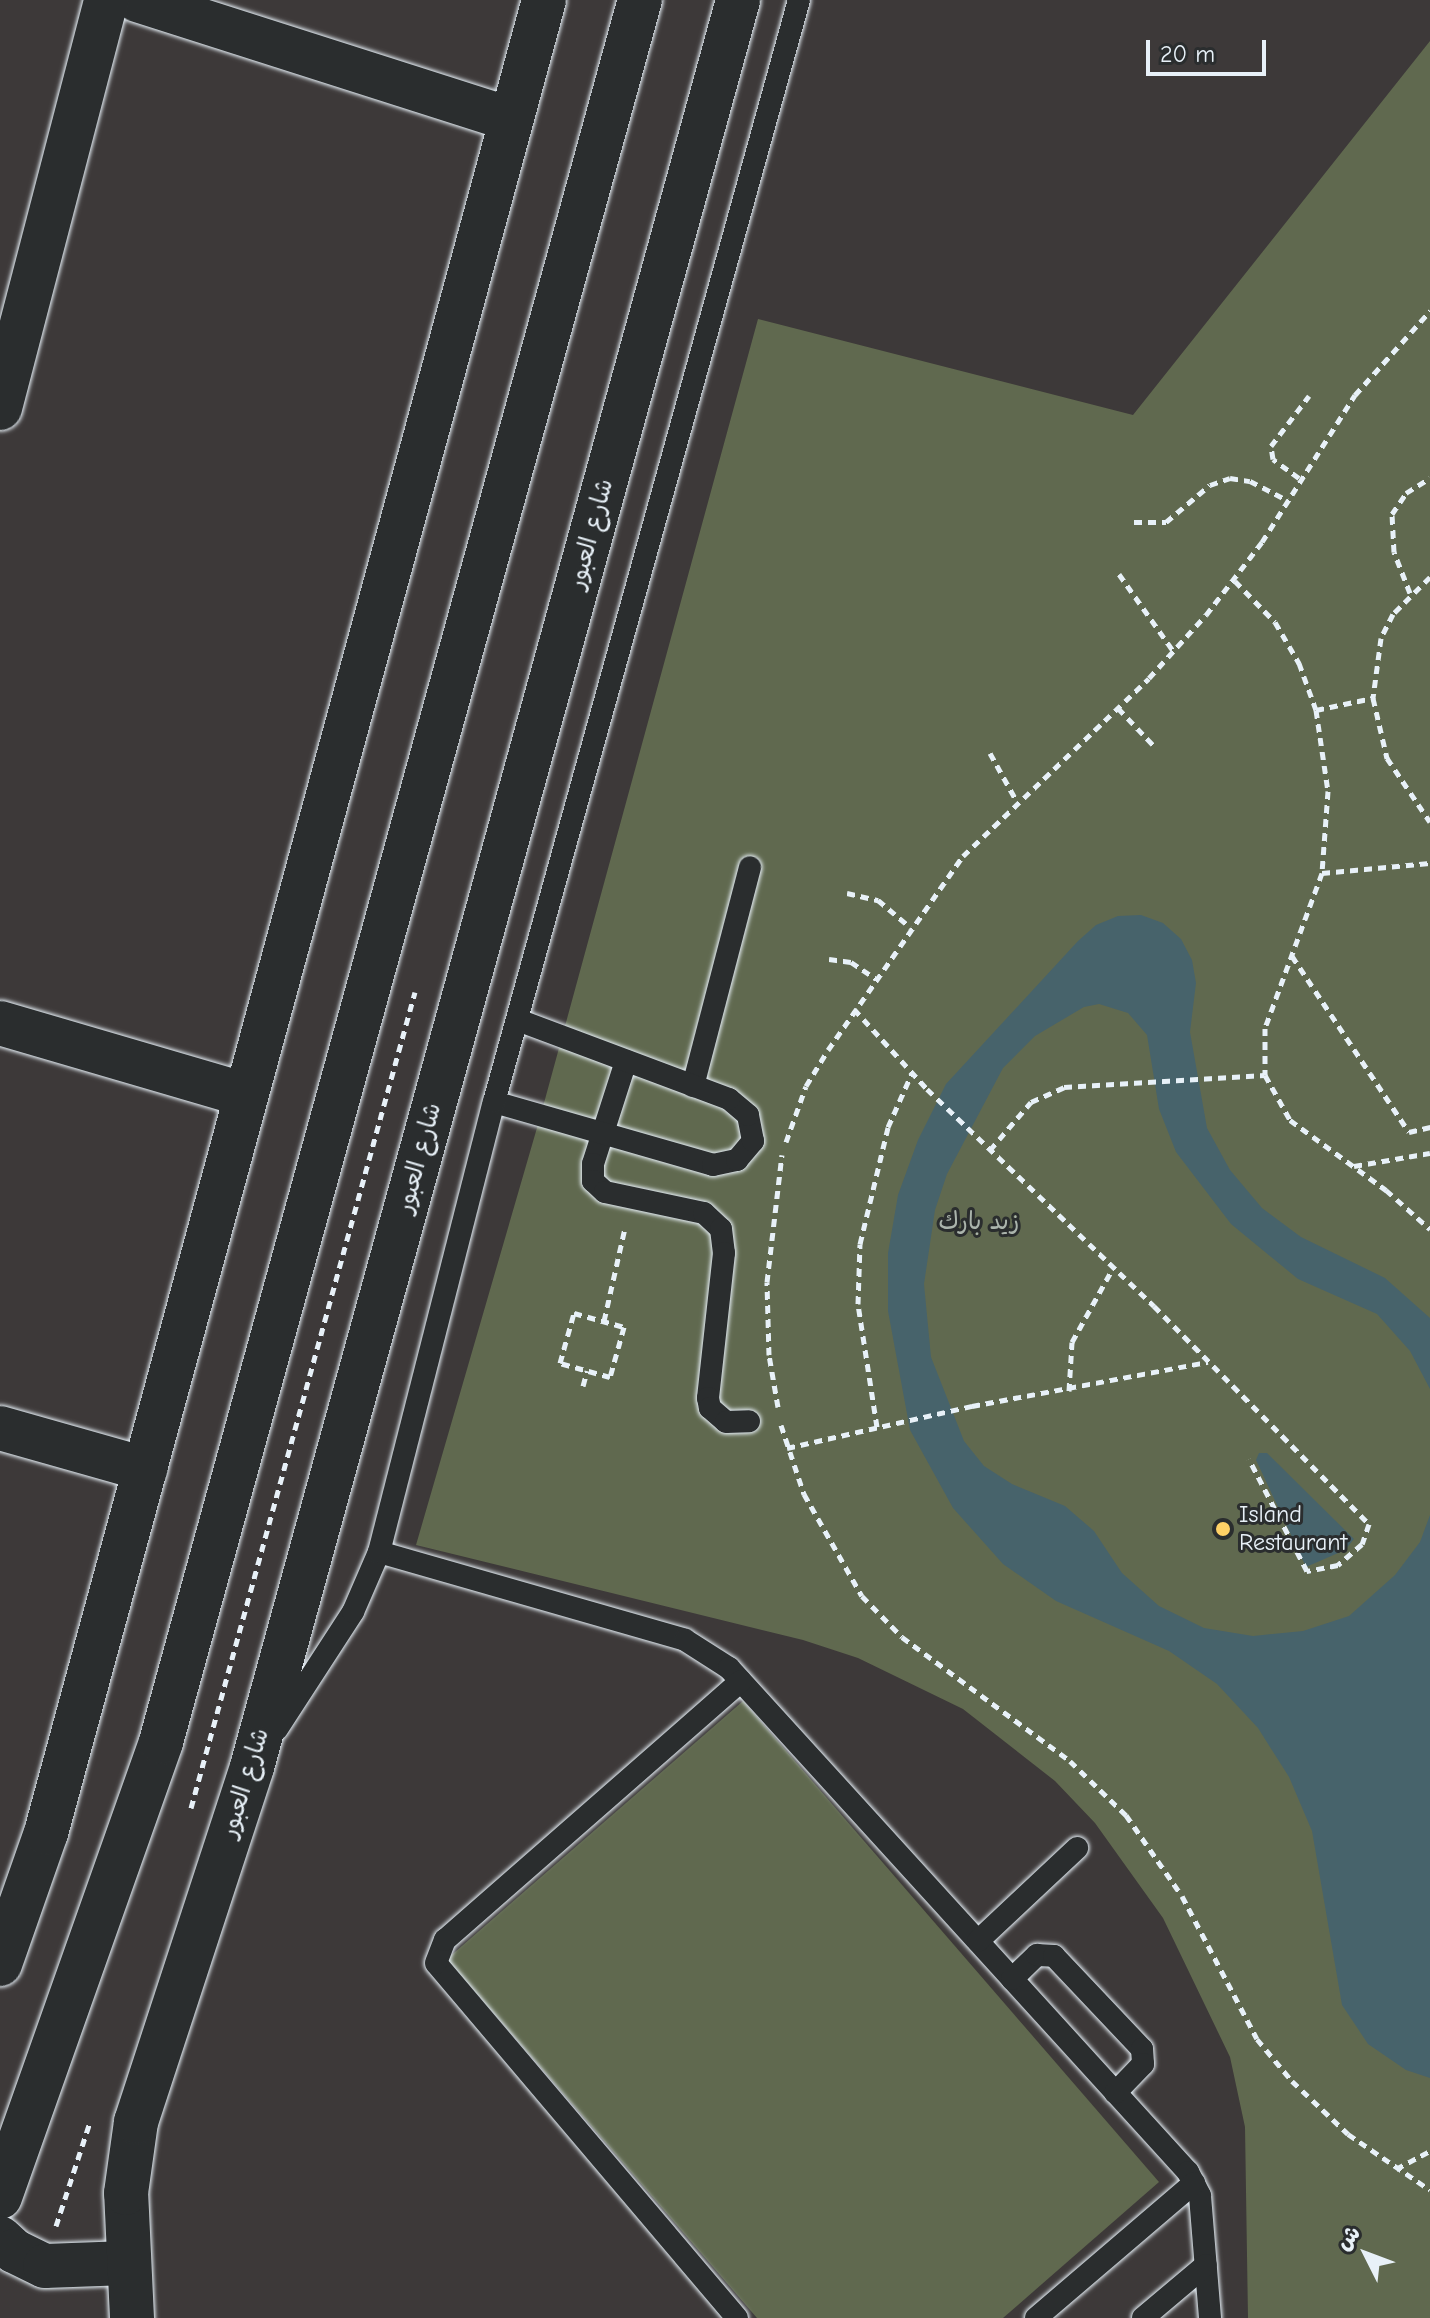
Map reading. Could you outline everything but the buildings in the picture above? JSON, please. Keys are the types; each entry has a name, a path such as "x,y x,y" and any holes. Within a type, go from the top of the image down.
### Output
{"street":[{"path":"0,408 106,0"},
{"path":"137,0 511,119"},
{"path":"0,1964 46,1833 544,0"},
{"path":"0,2197 161,1742 640,0"},
{"name":"شارع العبور","path":"132,2318 126,2193 136,2122 252,1767 738,0"},
{"path":"0,1023 246,1095"},
{"path":"0,1428 145,1469"},
{"path":"0,2116 49,2059"},
{"path":"0,2238 14,2251 45,2266 127,2263"}],"lane":[{"path":"252,1767 353,1612 379,1552 494,1102 520,1021 799,0"},
{"path":"693,1086 750,867"},
{"path":"494,1102 713,1165 737,1160 753,1141 748,1115 729,1099 520,1021"},
{"path":"626,1061 603,1131 593,1181 605,1192 704,1213 721,1229 724,1253 708,1398 710,1408 726,1422 749,1421"},
{"path":"379,1552 685,1640 716,1656 978,1941 1194,2183 1200,2196 1210,2318"},
{"path":"737,2318 436,1963 445,1940 741,1681"},
{"path":"978,1941 1077,1848"},
{"path":"1012,1979 1037,1955 1054,1956 1142,2049 1143,2064 1115,2093"},
{"path":"1036,2318 1194,2183"},
{"path":"1143,2318 1206,2265"}],"path":[{"path":"1430,311 1355,395 1235,581 1174,652 1118,708 1016,800 963,856 854,1009 806,1086 783,1150 772,1217 769,1355 787,1448 829,1544 862,1596 902,1637 1070,1761 1126,1815 1182,1896 1257,2039 1292,2081 1396,2169 1430,2190"},
{"path":"1299,478 1273,459 1271,446 1309,396"},
{"path":"1134,522 1166,522 1210,485 1230,478 1250,481 1287,500"},
{"path":"1410,593 1394,552 1392,514 1406,493 1430,478"},
{"path":"1119,574 1174,652"},
{"path":"1430,577 1410,593 1381,638 1373,698 1387,758 1430,822"},
{"path":"1235,581 1275,622 1299,663 1316,710 1328,791 1322,873 1265,1028 1265,1075 1290,1120 1353,1166 1430,1229"},
{"path":"1316,710 1373,698"},
{"path":"1118,708 1156,748"},
{"path":"990,753 1016,800"},
{"path":"1322,873 1430,863"},
{"path":"847,893 878,900 910,927"},
{"path":"1292,956 1409,1132 1430,1127"},
{"path":"829,959 851,962 876,979"},
{"path":"186,1824 418,978"},
{"path":"854,1009 927,1089 1209,1362 1369,1524 1362,1544 1338,1565 1307,1571 1302,1567 1249,1459"},
{"path":"877,1427 858,1304 860,1244 888,1127 912,1073"},
{"path":"990,1150 1018,1114 1048,1093 1083,1085 1265,1075"},
{"path":"1353,1166 1430,1153"},
{"path":"604,1321 632,1198"},
{"path":"1069,1391 1072,1342 1113,1268"},
{"path":"574,1313 604,1321 624,1327 610,1377 560,1363 574,1313"},
{"path":"787,1448 972,1406 1069,1391 1209,1362"},
{"path":"583,1386 587,1371"},
{"path":"55,2236 95,2108"},
{"path":"1396,2169 1430,2151"}],"green space":[{"name":"زيد بارك","path":"1430,41 1430,2318 1248,2318 1245,2127 1230,2057 1163,1918 1095,1823 1055,1781 963,1709 858,1658 803,1640 416,1545 541,1114 758,319 1133,415"},
{"path":"743,1701 1159,2182 1003,2318 757,2318 447,1959"}],"water":[{"path":"1141,915 1163,923 1181,939 1192,960 1196,983 1190,1032 1207,1128 1230,1170 1262,1208 1301,1237 1385,1278 1430,1318 1430,1389 1410,1351 1377,1314 1298,1279 1231,1224 1176,1152 1159,1109 1147,1035 1128,1013 1099,1004 1084,1007 1035,1036 1003,1068 947,1174 935,1210 924,1284 931,1357 964,1441 984,1466 1012,1484 1065,1506 1094,1531 1122,1573 1159,1606 1204,1628 1253,1636 1303,1631 1349,1616 1395,1575 1420,1542 1430,1515 1430,2078 1406,2070 1368,2044 1342,2005 1312,1831 1289,1777 1258,1728 1217,1684 1169,1651 1056,1601 1003,1564 953,1508 910,1430 888,1311 888,1253 898,1195 918,1140 946,1084 1078,941 1096,925 1118,916"},
{"path":"1259,1453 1267,1453 1354,1539 1345,1550 1306,1567 1256,1460"}],"place":[{"name":"Island Restaurant","path":"1223,1529"}]}
